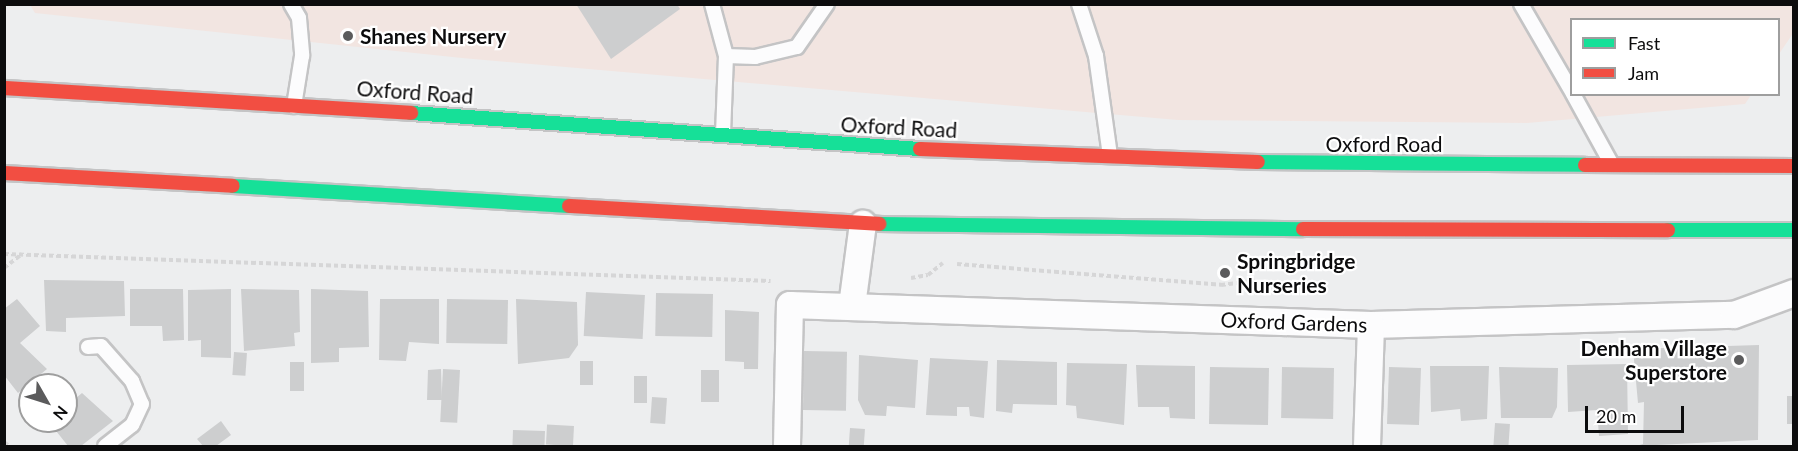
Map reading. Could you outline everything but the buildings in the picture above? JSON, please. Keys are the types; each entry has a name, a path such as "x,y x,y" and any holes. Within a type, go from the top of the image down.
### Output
{"highway":[{"name":"Oxford Road","path":"4,88 723,133 881,148 1110,158 1613,166 1794,166"},
{"path":"4,173 863,224 1794,230"}],"street":[{"path":"852,306 863,224"},
{"name":"Oxford Gardens","path":"790,305 1371,325 1734,315 1794,293"},
{"path":"788,447 790,305"},
{"path":"1367,447 1371,325"}],"lane":[{"path":"291,4 299,18 302,56 294,106"},
{"path":"712,4 726,56 723,133"},
{"path":"726,56 755,57 797,47 827,4"},
{"path":"1079,4 1096,56 1110,158"},
{"path":"1521,4 1570,90"},
{"path":"1574,96 1613,166"},
{"path":"88,346 101,346 132,381 142,404 132,425 105,447"}],"path":[{"path":"4,254 784,281 790,305"},
{"path":"4,268 22,254"},
{"path":"941,263 1221,285 1255,281 1263,320"},
{"path":"4,442 9,447"}],"shaded area":[{"path":"1792,4 1794,32 1780,53 1780,18 1570,18 1570,96 1750,96 1745,104 1527,123 1178,120 462,58 35,13 30,5"}],"traffic: fast":[{"path":"411,113 920,149"},
{"path":"1258,162 1585,165"},
{"path":"233,186 569,206"},
{"path":"879,224 1303,229"},
{"path":"1668,230 1794,230"}],"traffic: jam":[{"path":"4,88 411,113"},
{"path":"920,149 1258,162"},
{"path":"1585,165 1794,166"},
{"path":"4,173 233,186"},
{"path":"569,206 879,224"},
{"path":"1303,229 1668,230"}],"place":[{"name":"Shanes Nursery","path":"348,36"},
{"name":"Springbridge Nurseries","path":"1225,273"},
{"name":"Denham Village Superstore","path":"1739,360"}]}
